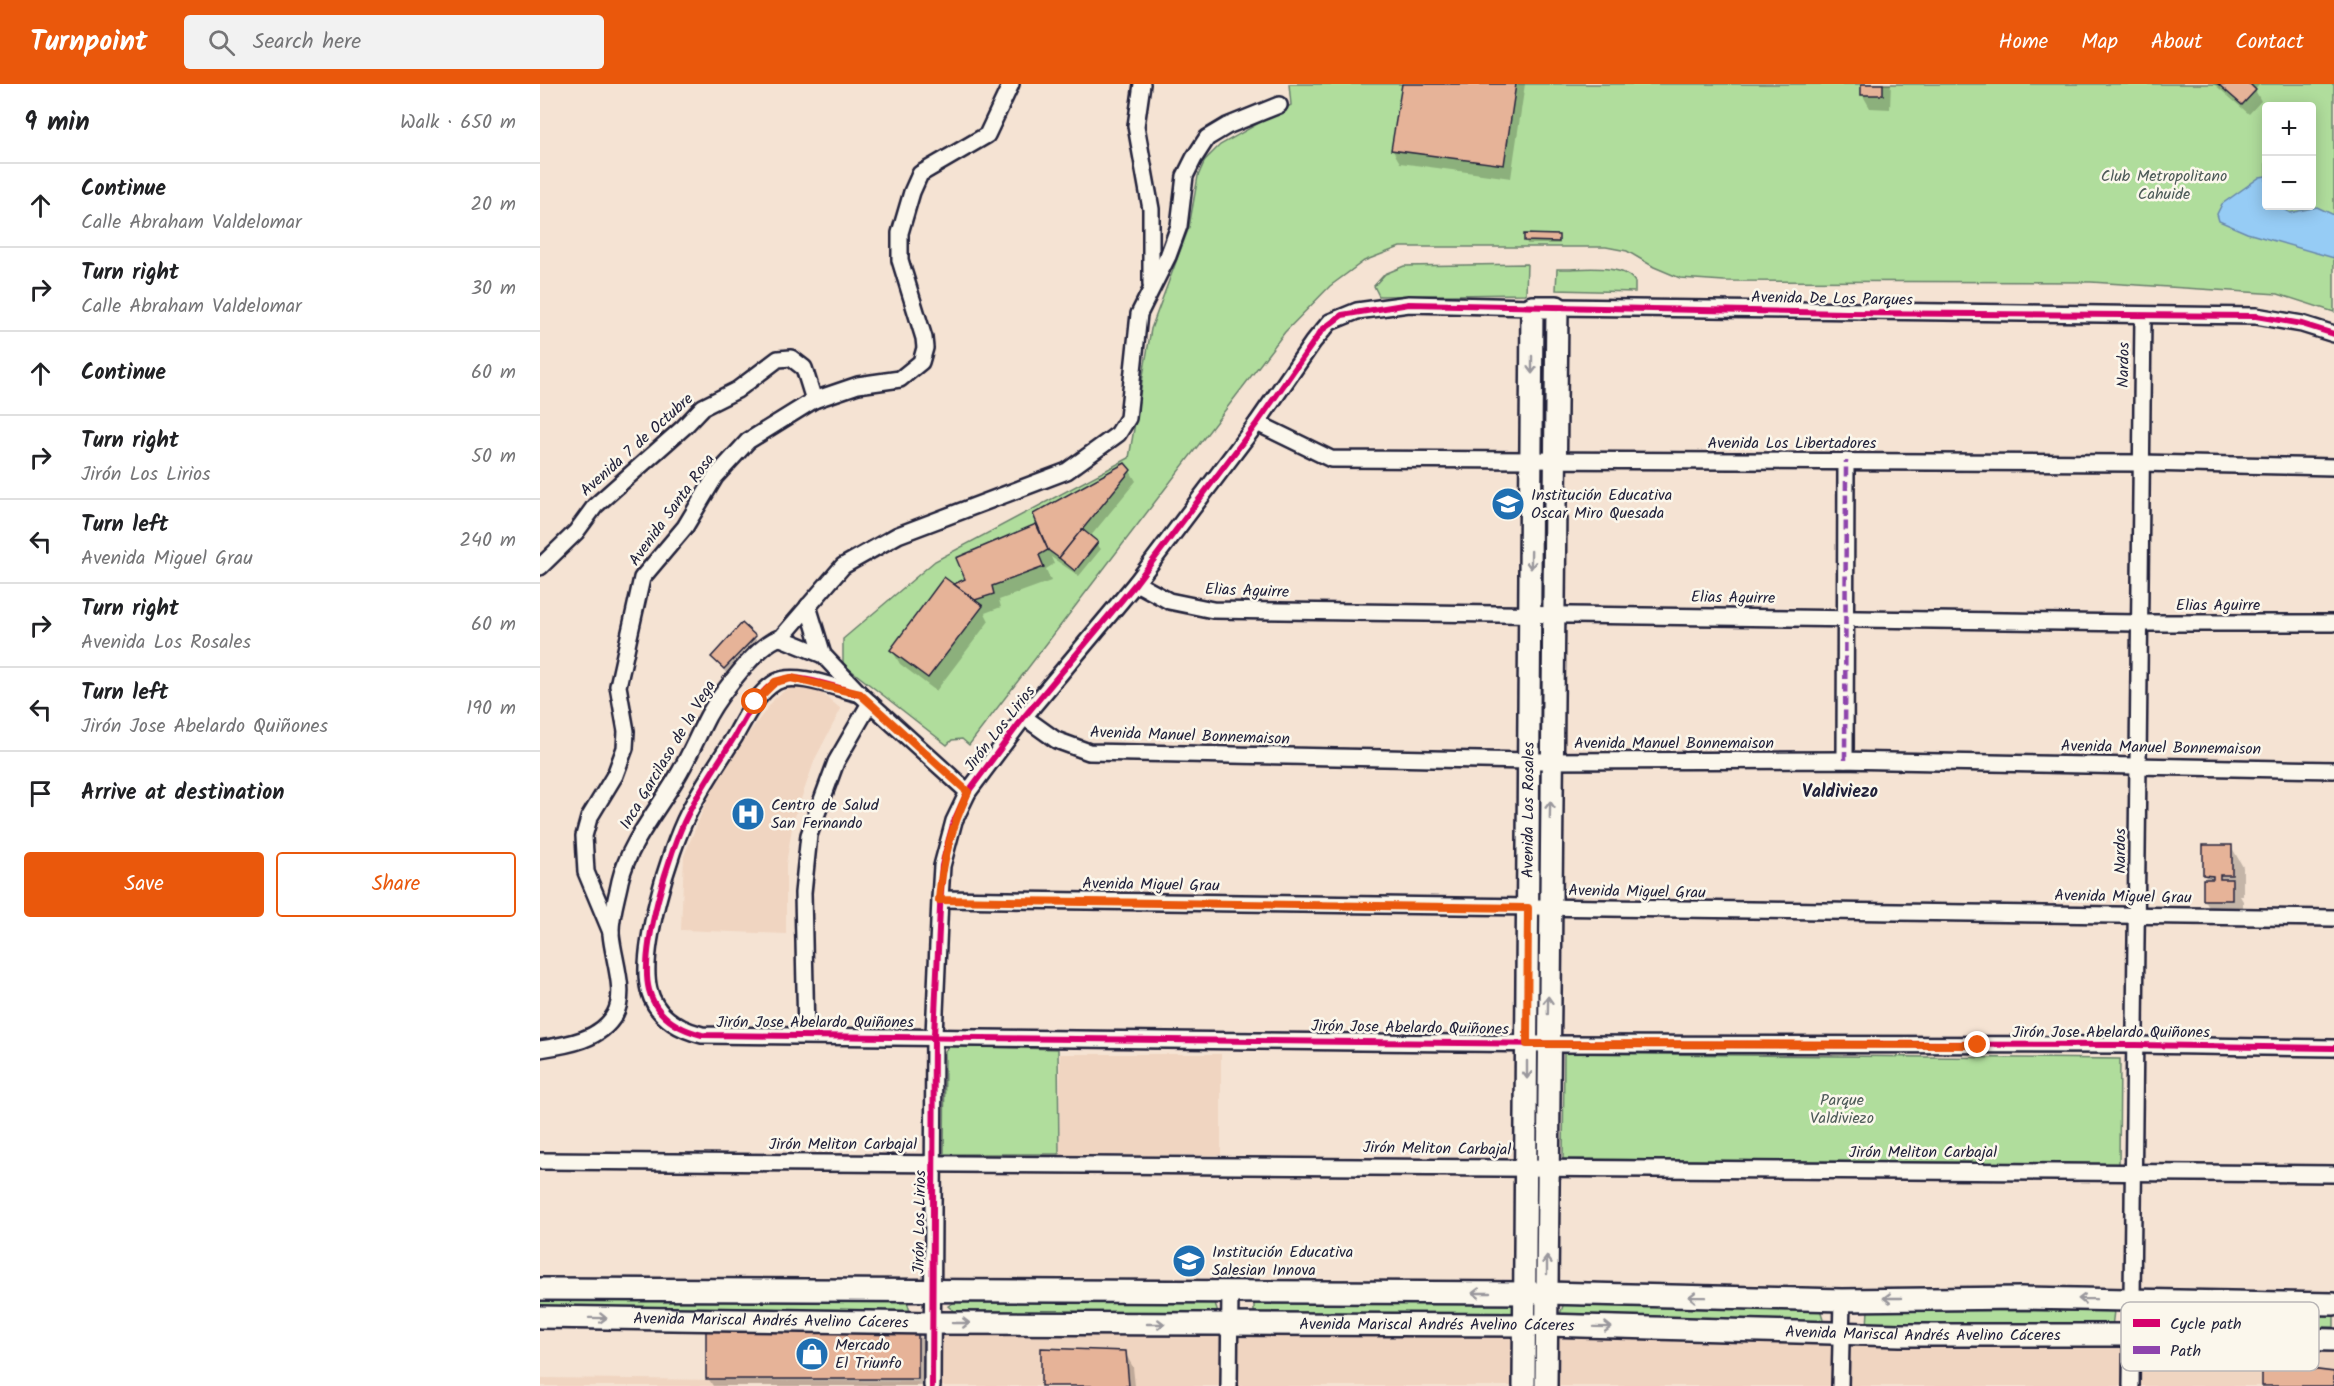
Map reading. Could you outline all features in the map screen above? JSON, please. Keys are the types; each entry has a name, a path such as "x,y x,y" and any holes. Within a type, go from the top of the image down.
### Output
{"street":[{"name":"Avenida Santa Rosa","path":"611,932 585,872 584,836 589,818 615,775 625,748 626,732 618,686 642,578 685,527 715,477 748,441 814,400 858,386 900,379 921,362 925,348 924,338 900,260 900,233 912,192 920,174 987,135 1011,84"},
{"path":"1142,84 1137,126 1151,209 1151,288"},
{"name":"Inca Garcilaso de la Vega","path":"540,1049 572,1044 604,1029 614,1017 621,1003 611,932 621,877 641,834 690,755 709,715 725,691 758,652 774,639 781,638 843,566 898,536 1067,471 1118,434 1128,418 1139,314 1168,256 1179,226 1185,176 1207,138 1227,126 1279,105"},
{"name":"Avenida De Los Parques","path":"1330,322 1357,311 1409,304 2256,316 2302,324 2334,334"},
{"name":"Avenida Los Rosales","path":"1524,1386 1525,1293 1536,1168 1537,1044 1528,908 1532,307"},
{"name":"Avenida Los Rosales","path":"1537,1044 1549,909 1557,307"},
{"name":"Nardos","path":"2132,1300 2143,316"},
{"name":"Jirón Los Lirios","path":"932,1386 934,1035 939,900 942,866 954,822 968,792 1024,717 1136,583 1330,322"},
{"name":"Avenida 7 de Octubre","path":"540,567 576,532 595,506 703,407 737,390 778,359 791,358 804,368 814,400"},
{"name":"Avenida Los Libertadores","path":"1257,423 1332,459 2141,463 2334,467"},
{"path":"1845,760 1846,461"},
{"name":"Elias Aguirre","path":"1136,583 1169,601 1213,610 2139,623 2334,623"},
{"path":"808,606 823,655"},
{"path":"781,638 823,655 865,699 968,792"},
{"name":"Jirón Jose Abelardo Quiñones","path":"865,699 791,678 775,682 755,702 687,815 667,871 648,939 649,991 665,1018 683,1030 702,1035 934,1035 1537,1044 2136,1045 2334,1048"},
{"path":"806,1035 803,893 808,835 836,762 865,699"},
{"name":"Avenida Manuel Bonnemaison","path":"1024,717 1056,740 1089,752 1529,761 1845,760 2334,770"},
{"name":"Avenida Miguel Grau","path":"939,900 2334,918"},
{"name":"Jirón Meliton Carbajal","path":"540,1161 934,1162 2334,1174"},
{"name":"Avenida Los Rosales","path":"1536,1168 1546,1293 1546,1386"},
{"name":"Avenida Mariscal Andrés Avelino Cáceres","path":"540,1289 1546,1293 1842,1300 2233,1302"},
{"path":"1229,1386 1230,1292"},
{"path":"1840,1386 1842,1300"},
{"name":"Avenida Mariscal Andrés Avelino Cáceres","path":"2319,1304 2334,1304"},
{"name":"Avenida Mariscal Andrés Avelino Cáceres","path":"540,1317 932,1323 1546,1325 1988,1337 2121,1335"},
{"name":"Avenida Mariscal Andrés Avelino Cáceres","path":"2319,1340 2334,1340"}],"shaded area":[{"name":"Centro de Salud San Fernando","path":"802,685 817,689 841,709 815,759 793,822 786,864 786,934 681,930 684,856 710,793 739,746 775,698 791,686"},
{"path":"1060,1054 1221,1054 1221,1155 1060,1155"},
{"path":"927,1330 1243,1330 2121,1341 2121,1371 2319,1371 2319,1344 2334,1344 2334,1386 927,1386"},
{"path":"540,1378 918,1382 918,1386 540,1386"}],"green space":[{"name":"Club Metropolitano Cahuide","path":"1289,84 2334,84 2334,312 2278,294 2091,282 1724,281 1680,278 1654,267 1627,251 1606,247 1400,247 1364,261 1330,286 1285,332 969,745 962,739 952,740 947,745 843,664 843,639 935,561 1129,458 1151,329 1189,227 1198,176 1205,160 1220,145 1291,105"},
{"path":"1527,264 1526,294 1379,296 1374,286 1385,274 1404,266"},
{"path":"1557,269 1611,269 1629,276 1635,282 1635,292 1556,290"},
{"path":"949,1046 1058,1049 1059,1154 944,1154 945,1051"},
{"name":"Parque Valdiviezo","path":"1564,1053 2120,1059 2119,1164 1563,1159"},
{"path":"540,1292 907,1301 910,1312 902,1317 540,1312"},
{"path":"1254,1299 1515,1302 1513,1317 1254,1314"},
{"path":"958,1300 1206,1300 1215,1303 1218,1314 973,1317 955,1312 948,1306"},
{"path":"1564,1303 1820,1309 1824,1322 1559,1317"},
{"path":"1868,1310 2114,1311 2112,1327 1867,1327"},
{"path":"2319,1313 2334,1313 2334,1327 2319,1327"}],"water":[{"path":"2262,177 2262,210 2285,210 2290,213 2316,210 2317,207 2334,215 2334,258 2247,233 2219,221 2217,214 2222,204"}],"building":[{"path":"1402,84 1516,84 1504,165 1391,150"},
{"path":"1861,84 1883,84 1883,95 1861,95"},
{"path":"2218,84 2250,84 2256,90 2242,105"},
{"path":"1524,234 1559,235 1559,242 1524,241"},
{"path":"1125,463 1131,470 1059,558 1048,550 1033,514"},
{"path":"1036,524 1048,550 1039,555 1044,567 992,586 994,594 975,600 954,584 965,579 956,558"},
{"path":"1082,529 1098,542 1075,571 1059,558"},
{"path":"944,577 983,606 928,678 890,650"},
{"path":"742,623 756,636 724,669 711,657"},
{"path":"2203,845 2232,845 2232,875 2220,875 2220,879 2232,879 2232,900 2203,900 2203,879 2213,879 2213,876 2203,875"},
{"name":"Mercado El Triunfo","path":"706,1330 918,1330 918,1379 706,1379"},
{"path":"1041,1348 1126,1351 1129,1386 1041,1386"},
{"path":"2262,1371 2334,1372 2334,1386 2262,1386"}],"marked path":[{"path":"1845,760 1846,461"}],"cycle path":[{"path":"932,1386 934,1035 942,866 954,821 968,792 1024,717 1136,583 1257,423 1322,330 1342,315 1409,304 1847,313 2256,316 2302,324 2334,334"},
{"path":"860,694 806,680 784,679 776,682 752,706 704,784 672,852 658,901 648,951 647,973 652,999 663,1014 677,1025 702,1035 1548,1044 2136,1045 2334,1048"}],"place":[{"name":"Institución Educativa Oscar Miro Quesada","path":"1508,504"},
{"name":"Centro de Salud San Fernando","path":"748,814"},
{"name":"Institución Educativa Salesian Innova","path":"1189,1261"},
{"name":"Mercado El Triunfo","path":"812,1354"}],"district":[{"name":"Valdiviezo","path":"1840,792"}],"route":[{"path":"755,702 775,682 791,678 812,681 826,687 860,694 968,792 954,822 942,866 939,900 1528,908 1527,1044 1978,1045"}]}
